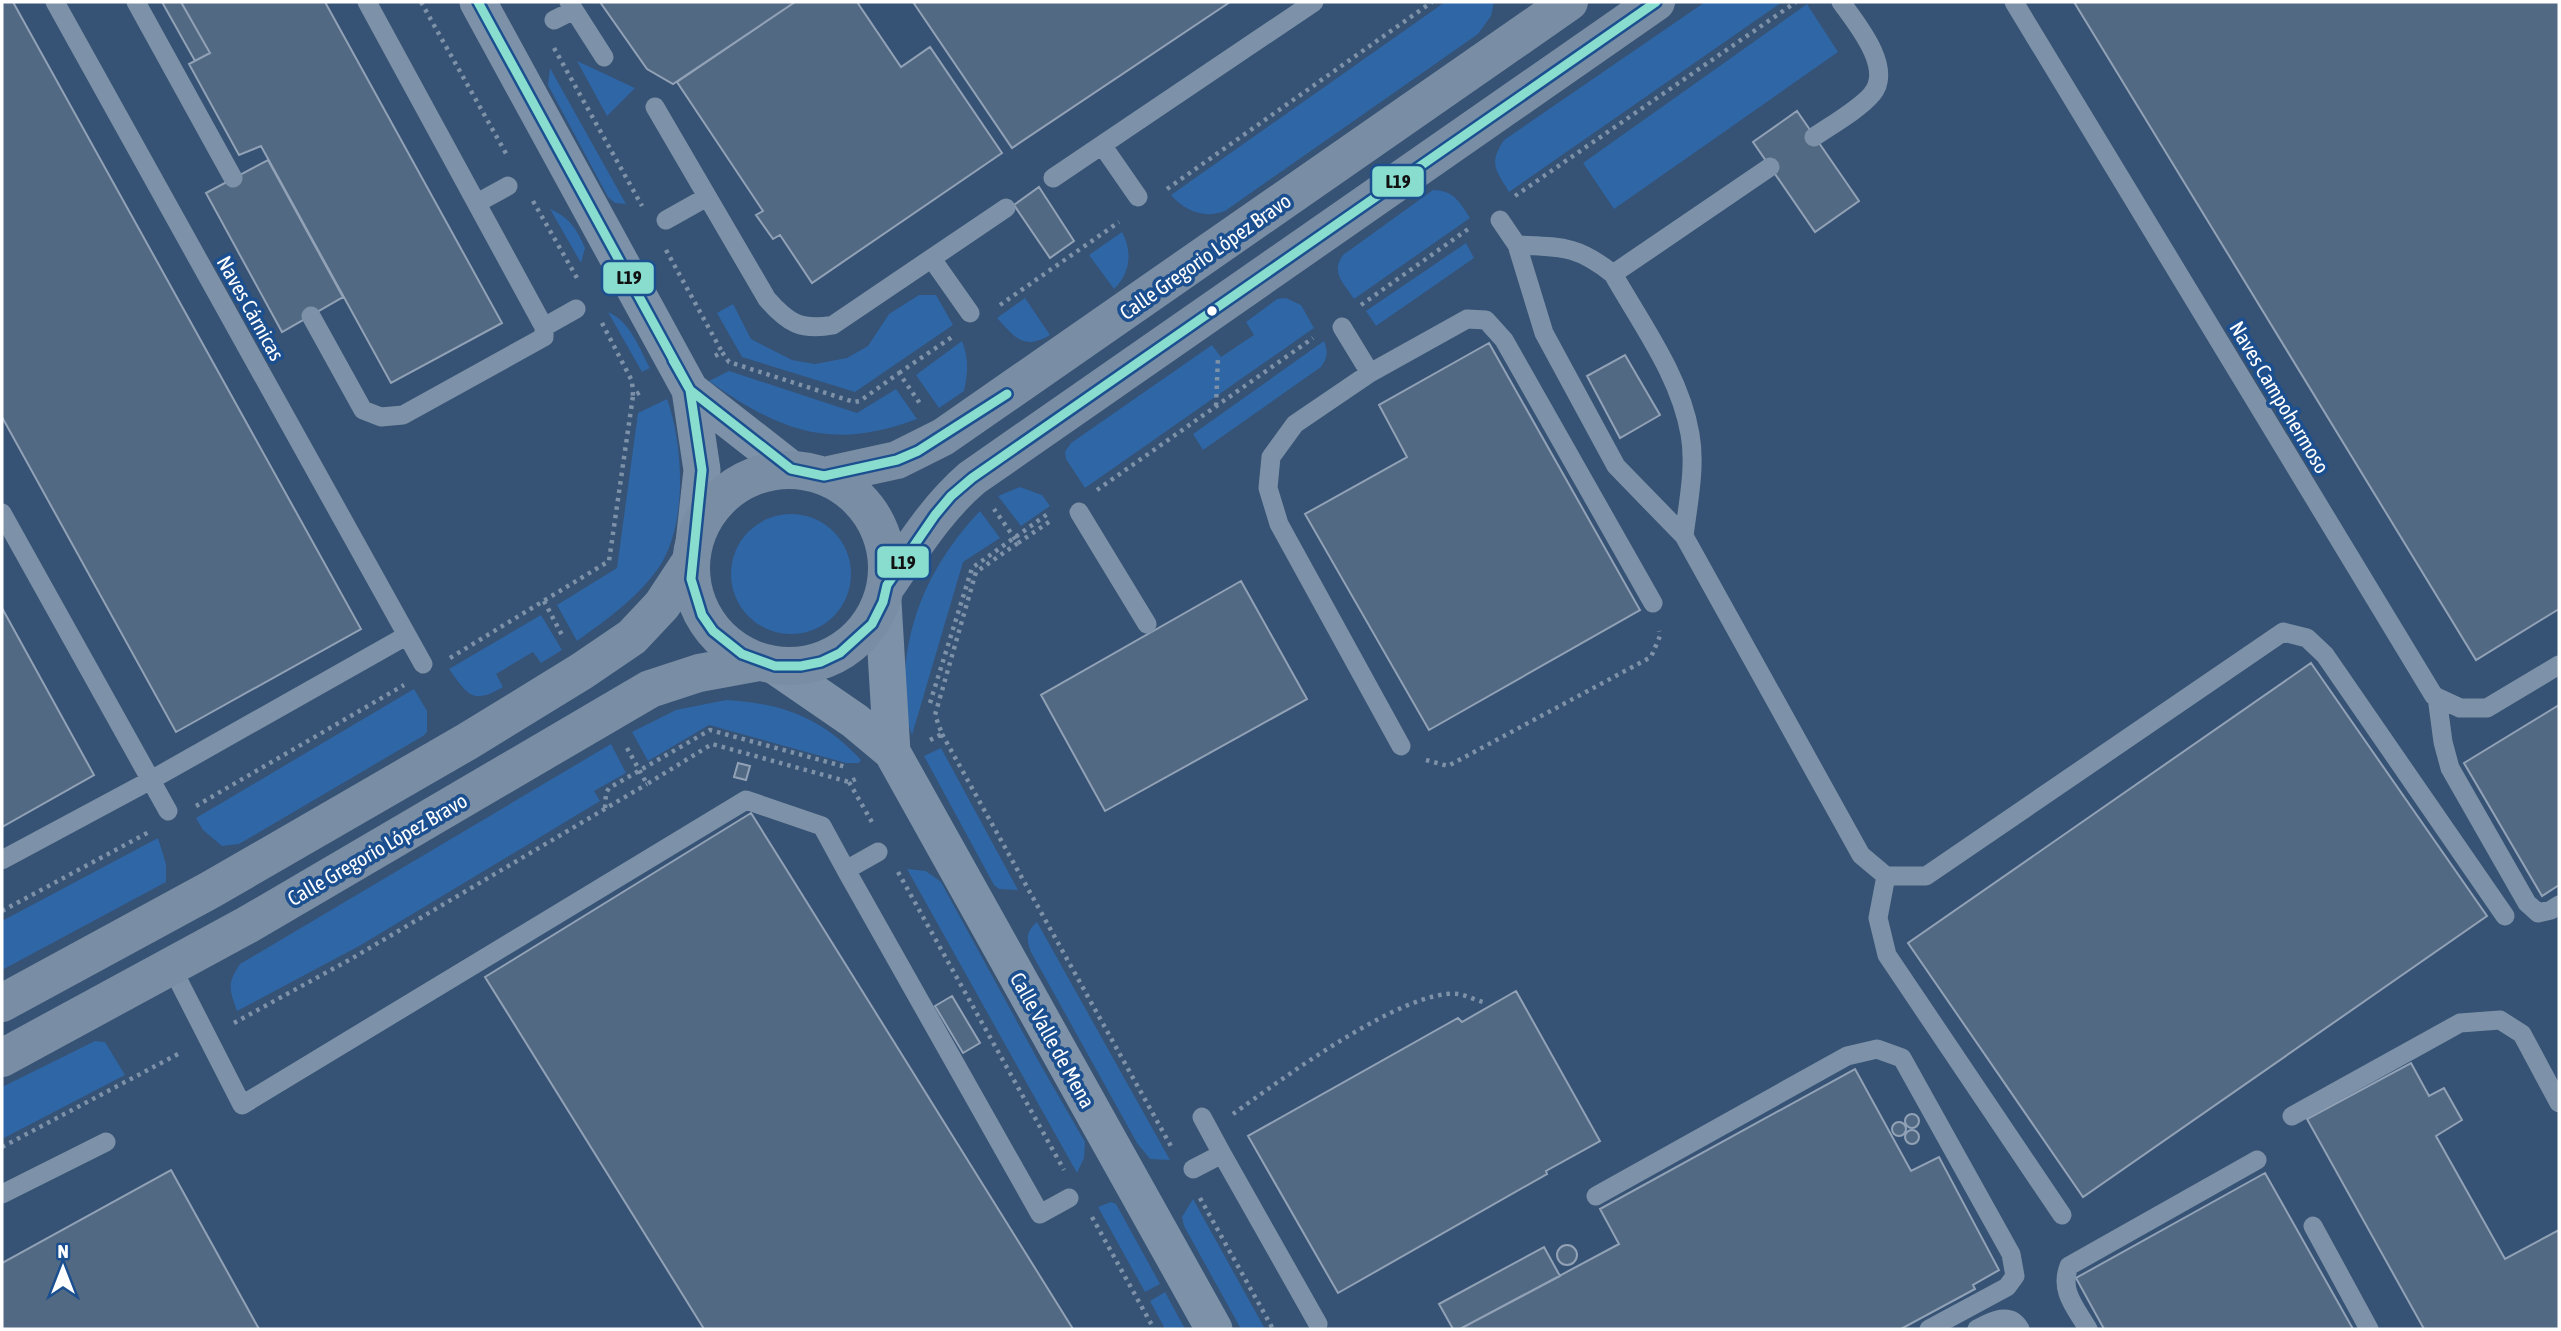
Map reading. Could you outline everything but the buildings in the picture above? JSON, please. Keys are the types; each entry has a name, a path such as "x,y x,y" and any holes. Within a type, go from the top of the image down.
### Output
{"main road":[{"name":"Calle Gregorio López Bravo","path":"808,472 897,460 943,437 1569,2"},
{"path":"693,552 691,579 695,597 708,623 726,643 767,664 801,666 821,662 840,653 858,640 872,624 885,594 935,515 951,496 972,478 1656,2"},
{"path":"2,1003 210,890 468,741 632,637 662,606 693,552 705,517 731,489 759,474 808,472 853,493 875,519 887,551 885,594"},
{"name":"Calle Gregorio López Bravo","path":"2,1058 247,925 650,690 699,673 767,664"}],"street":[{"path":"478,2 685,381 702,470 693,552"},
{"path":"685,381 808,472"},
{"name":"Calle Valle de Mena","path":"885,594 893,755"},
{"name":"Calle Valle de Mena","path":"767,664 855,721 893,755 1214,1329"}],"lane":[{"name":"Naves Cárnicas","path":"55,2 426,669"},
{"path":"136,2 233,178"},
{"path":"311,316 363,410 381,417 403,415 544,337 544,327 367,2"},
{"path":"1053,178 1314,2"},
{"path":"1814,137 1871,95 1878,83 1878,67 1866,37 1841,2"},
{"name":"Naves Campohermoso","path":"2014,2 2437,697"},
{"path":"554,20 572,6 604,57"},
{"path":"655,107 767,299 785,320 815,329 833,325 1006,208"},
{"path":"1102,145 1138,197"},
{"path":"1614,274 1770,167"},
{"path":"477,203 511,177"},
{"path":"666,220 707,197"},
{"path":"1503,211 1517,245 1544,333 1616,466 1684,536 1861,855 1886,876 1926,876 2283,632 2307,638 2325,655 2505,916"},
{"path":"1517,245 1568,247 1598,262 1614,274 1680,391 1691,436 1691,483 1684,536"},
{"path":"932,259 970,313"},
{"path":"544,327 576,309"},
{"path":"1401,746 1279,524 1268,488 1271,457 1295,424 1370,373 1467,319 1486,320 1504,340 1653,603"},
{"path":"1346,320 1370,373"},
{"path":"1076,508 1147,624"},
{"path":"2,513 171,817"},
{"path":"2,860 151,780 406,636"},
{"path":"2437,697 2460,708 2487,708 2559,665"},
{"path":"2437,697 2443,742 2450,768 2527,903 2538,913 2559,905"},
{"path":"171,966 242,1105 746,800 822,825 1040,1214 1069,1198"},
{"path":"846,870 885,856"},
{"path":"1886,876 1878,918 1887,955 2062,1215"},
{"path":"2292,1116 2460,1023 2500,1020 2522,1034 2559,1103"},
{"path":"1596,1196 1847,1056 1877,1049 1902,1058 2011,1254 2015,1276 2007,1287 1929,1329"},
{"path":"1206,1124 1318,1324"},
{"path":"2,1194 106,1142"},
{"path":"1193,1169 1222,1154"},
{"path":"2088,1329 2065,1288 2064,1278 2069,1266 2257,1160"},
{"path":"2313,1226 2369,1329"},
{"path":"1977,1329 1994,1320 2008,1318 2016,1322 2020,1329"}],"path":[{"path":"421,2 511,177"},
{"path":"1503,211 1796,2"},
{"path":"552,44 644,210"},
{"path":"1346,320 1472,226"},
{"path":"666,249 729,362 855,402 899,373 943,437"},
{"path":"1172,1149 942,734 935,715 976,572 1076,508 1316,336"},
{"path":"2,911 171,817 609,561 633,396 685,381 722,352"},
{"path":"1216,407 1218,353"},
{"path":"972,478 1018,543"},
{"path":"544,601 582,671"},
{"path":"1401,746 1419,758 1448,766 1651,657 1660,636 1653,603"},
{"path":"607,715 647,783"},
{"path":"849,782 893,755 942,734"},
{"path":"2,1147 363,952 712,744 849,782 874,827"},
{"path":"885,856 1067,1176"},
{"path":"1206,1124 1313,1058 1409,1005 1433,997 1457,994 1483,1002"},
{"path":"1199,1197 1273,1329"},
{"path":"1089,1212 1154,1329"}],"shaded area":[{"path":"1445,2 1494,2 1491,16 1478,34 1225,211 1210,214 1195,212 1171,195"},
{"path":"1705,2 1782,2 1509,192 1500,178 1495,161 1504,140"},
{"path":"1807,4 1838,52 1614,209 1583,163"},
{"path":"577,61 635,88 607,116"},
{"path":"550,68 626,204 615,203 608,197 548,85"},
{"path":"1433,190 1451,195 1470,218 1354,299 1338,273 1339,261 1343,255"},
{"path":"550,209 572,224 579,235 585,248 581,263"},
{"path":"1122,232 1129,255 1124,277 1114,289 1089,255"},
{"path":"1466,243 1474,258 1376,326 1366,311"},
{"path":"919,295 936,295 953,325 855,392 742,357 717,313 733,304 751,339 792,360 815,364 847,358 868,346 889,314"},
{"path":"1025,298 1050,335 1041,340 1020,340 997,318"},
{"path":"1286,298 1301,305 1314,328 1085,488 1066,459 1065,452 1071,443 1212,345 1221,357 1254,335 1246,322 1277,299"},
{"path":"608,312 628,328 650,368 642,372"},
{"path":"962,341 967,366 964,391 939,408 916,375"},
{"path":"1324,341 1327,354 1321,367 1203,450 1193,434"},
{"path":"729,371 857,413 896,389 917,419 887,429 859,434 808,431 760,413 709,381"},
{"path":"667,399 677,440 680,486 674,532 667,553 640,590 577,641 557,605 617,568 638,413"},
{"path":"1020,487 1042,495 1050,506 1021,526 998,496"},
{"path":"980,511 1000,538 963,562 912,735 904,709 903,694 913,625 939,564"},
{"path":"791,514 814,518 833,532 847,551 851,574 847,597 833,616 814,630 791,634 768,630 749,616 735,597 731,574 735,551 749,532 768,518"},
{"path":"541,615 562,650 541,663 533,652 496,674 503,687 493,692 477,696 466,691 449,669"},
{"path":"414,689 427,711 427,732 423,736 239,844 222,846 203,830 196,818"},
{"path":"726,700 765,705 800,715 831,733 861,760 859,763 846,763 709,725 648,761 632,732 676,710"},
{"path":"611,744 626,773 594,791 600,801 361,945 237,1011 231,986 240,964"},
{"path":"941,748 1018,890 999,889 994,885 924,756"},
{"path":"158,838 166,864 166,882 2,970 2,921"},
{"path":"907,869 926,871 941,882 1085,1142 1084,1158 1077,1173"},
{"path":"1037,922 1170,1160 1150,1159 1137,1143 1031,952 1028,936"},
{"path":"95,1041 105,1042 125,1075 2,1139 2,1087"},
{"path":"1193,1199 1265,1329 1241,1329 1184,1226 1182,1217"},
{"path":"1111,1202 1116,1204 1160,1284 1145,1292 1098,1207"},
{"path":"1165,1292 1185,1329 1165,1329 1150,1301"}],"transit line":[{"name":"L19","path":"478,2 690,390 702,470 691,579 702,615 713,631 742,654 775,666 801,666 821,662 840,653 872,624 883,602 887,585 935,515 951,496 972,478 1656,2"},
{"name":"L19","path":"673,360 690,390 791,469 824,476 897,460 918,451 1007,394"}]}
